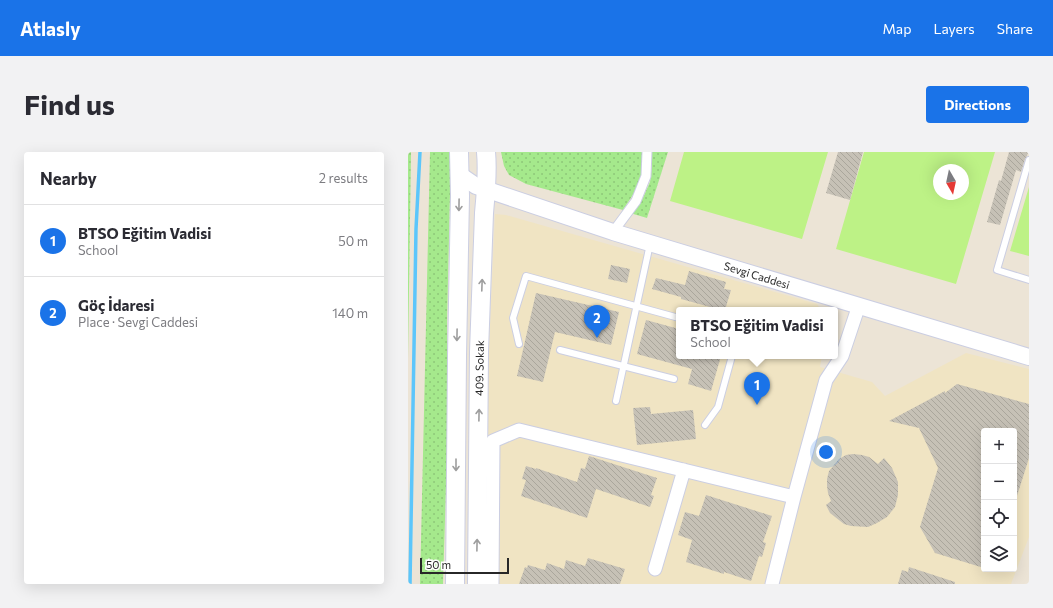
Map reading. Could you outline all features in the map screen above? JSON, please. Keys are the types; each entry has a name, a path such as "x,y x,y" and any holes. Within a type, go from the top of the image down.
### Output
{"main road":[{"name":"409. Sokak","path":"455,584 456,372 460,175 459,152"},
{"name":"409. Sokak","path":"477,584 479,352 484,213 487,190 486,152"}],"street":[{"path":"613,232 636,201 646,176 647,152"},
{"name":"Sevgi Caddesi","path":"460,175 476,186 613,232 1029,357"},
{"path":"772,584 826,380 842,356 858,305"},
{"path":"492,584 493,441 518,430 794,497"},
{"path":"656,569 684,470"}],"lane":[{"path":"1029,160 997,270 1029,280"},
{"path":"616,401 651,243"},
{"path":"518,344 513,318 526,276 676,317"},
{"path":"560,350 674,379"},
{"path":"705,425 718,407 731,359"}],"shaded area":[{"path":"495,214 506,215 817,304 819,307 676,307 676,359 821,359 820,367 872,382 885,396 966,353 1029,369 1029,537 1017,568 1017,428 981,428 981,572 1016,572 1011,584 484,584 486,414"}],"green space":[{"path":"408,152 411,152 408,359"},
{"path":"430,152 451,152 447,321 447,455 443,584 420,584"},
{"path":"501,152 644,152 643,175 638,187 623,210 526,184 509,175 504,166"},
{"path":"652,152 668,152 647,218 630,213 641,202 650,182"},
{"path":"684,152 828,152 802,239 670,201"},
{"path":"864,152 995,152 956,284 836,249"},
{"path":"1029,187 1029,256 1010,251"}],"building":[{"path":"838,152 863,152 850,200 826,193"},
{"path":"1009,152 1028,152 1021,172 1016,170 1000,225 987,222"},
{"path":"611,265 630,269 627,283 608,279"},
{"path":"689,271 726,282 724,289 731,290 726,307 710,307 652,289 656,278 685,285"},
{"path":"536,293 619,312 611,345 555,332 543,382 517,376"},
{"path":"646,320 676,328 676,359 720,359 711,391 688,384 692,369 637,354"},
{"path":"957,384 1029,404 1029,458 1017,496 1017,428 981,428 981,567 935,553 920,527 938,468 919,428 889,421 945,391 945,393"},
{"path":"650,407 651,414 693,410 696,439 637,445 633,408"},
{"path":"853,454 869,457 878,464 884,458 892,468 898,482 898,495 895,507 887,517 868,527 844,524 830,513 826,505 831,501 827,486 829,471 839,459 846,455"},
{"path":"589,456 657,478 651,495 654,496 650,507 596,489 587,518 521,496 526,480 522,479 526,466 577,482 581,468 585,469"},
{"path":"706,495 772,516 763,542 766,543 762,557 759,556 751,581 686,562 692,540 678,535 685,512 699,516"},
{"path":"588,558 625,569 620,584 519,584 525,567 527,568 528,565 545,570 547,563 564,569 566,560 585,566"},
{"path":"909,567 955,582 955,584 898,584 902,570 908,572"}],"waterway":[{"path":"410,584 416,229 420,152"}],"place":[{"name":"Göç İdaresi","path":"597,338"},
{"name":"BTSO Eğitim Vadisi","path":"757,405"}]}
